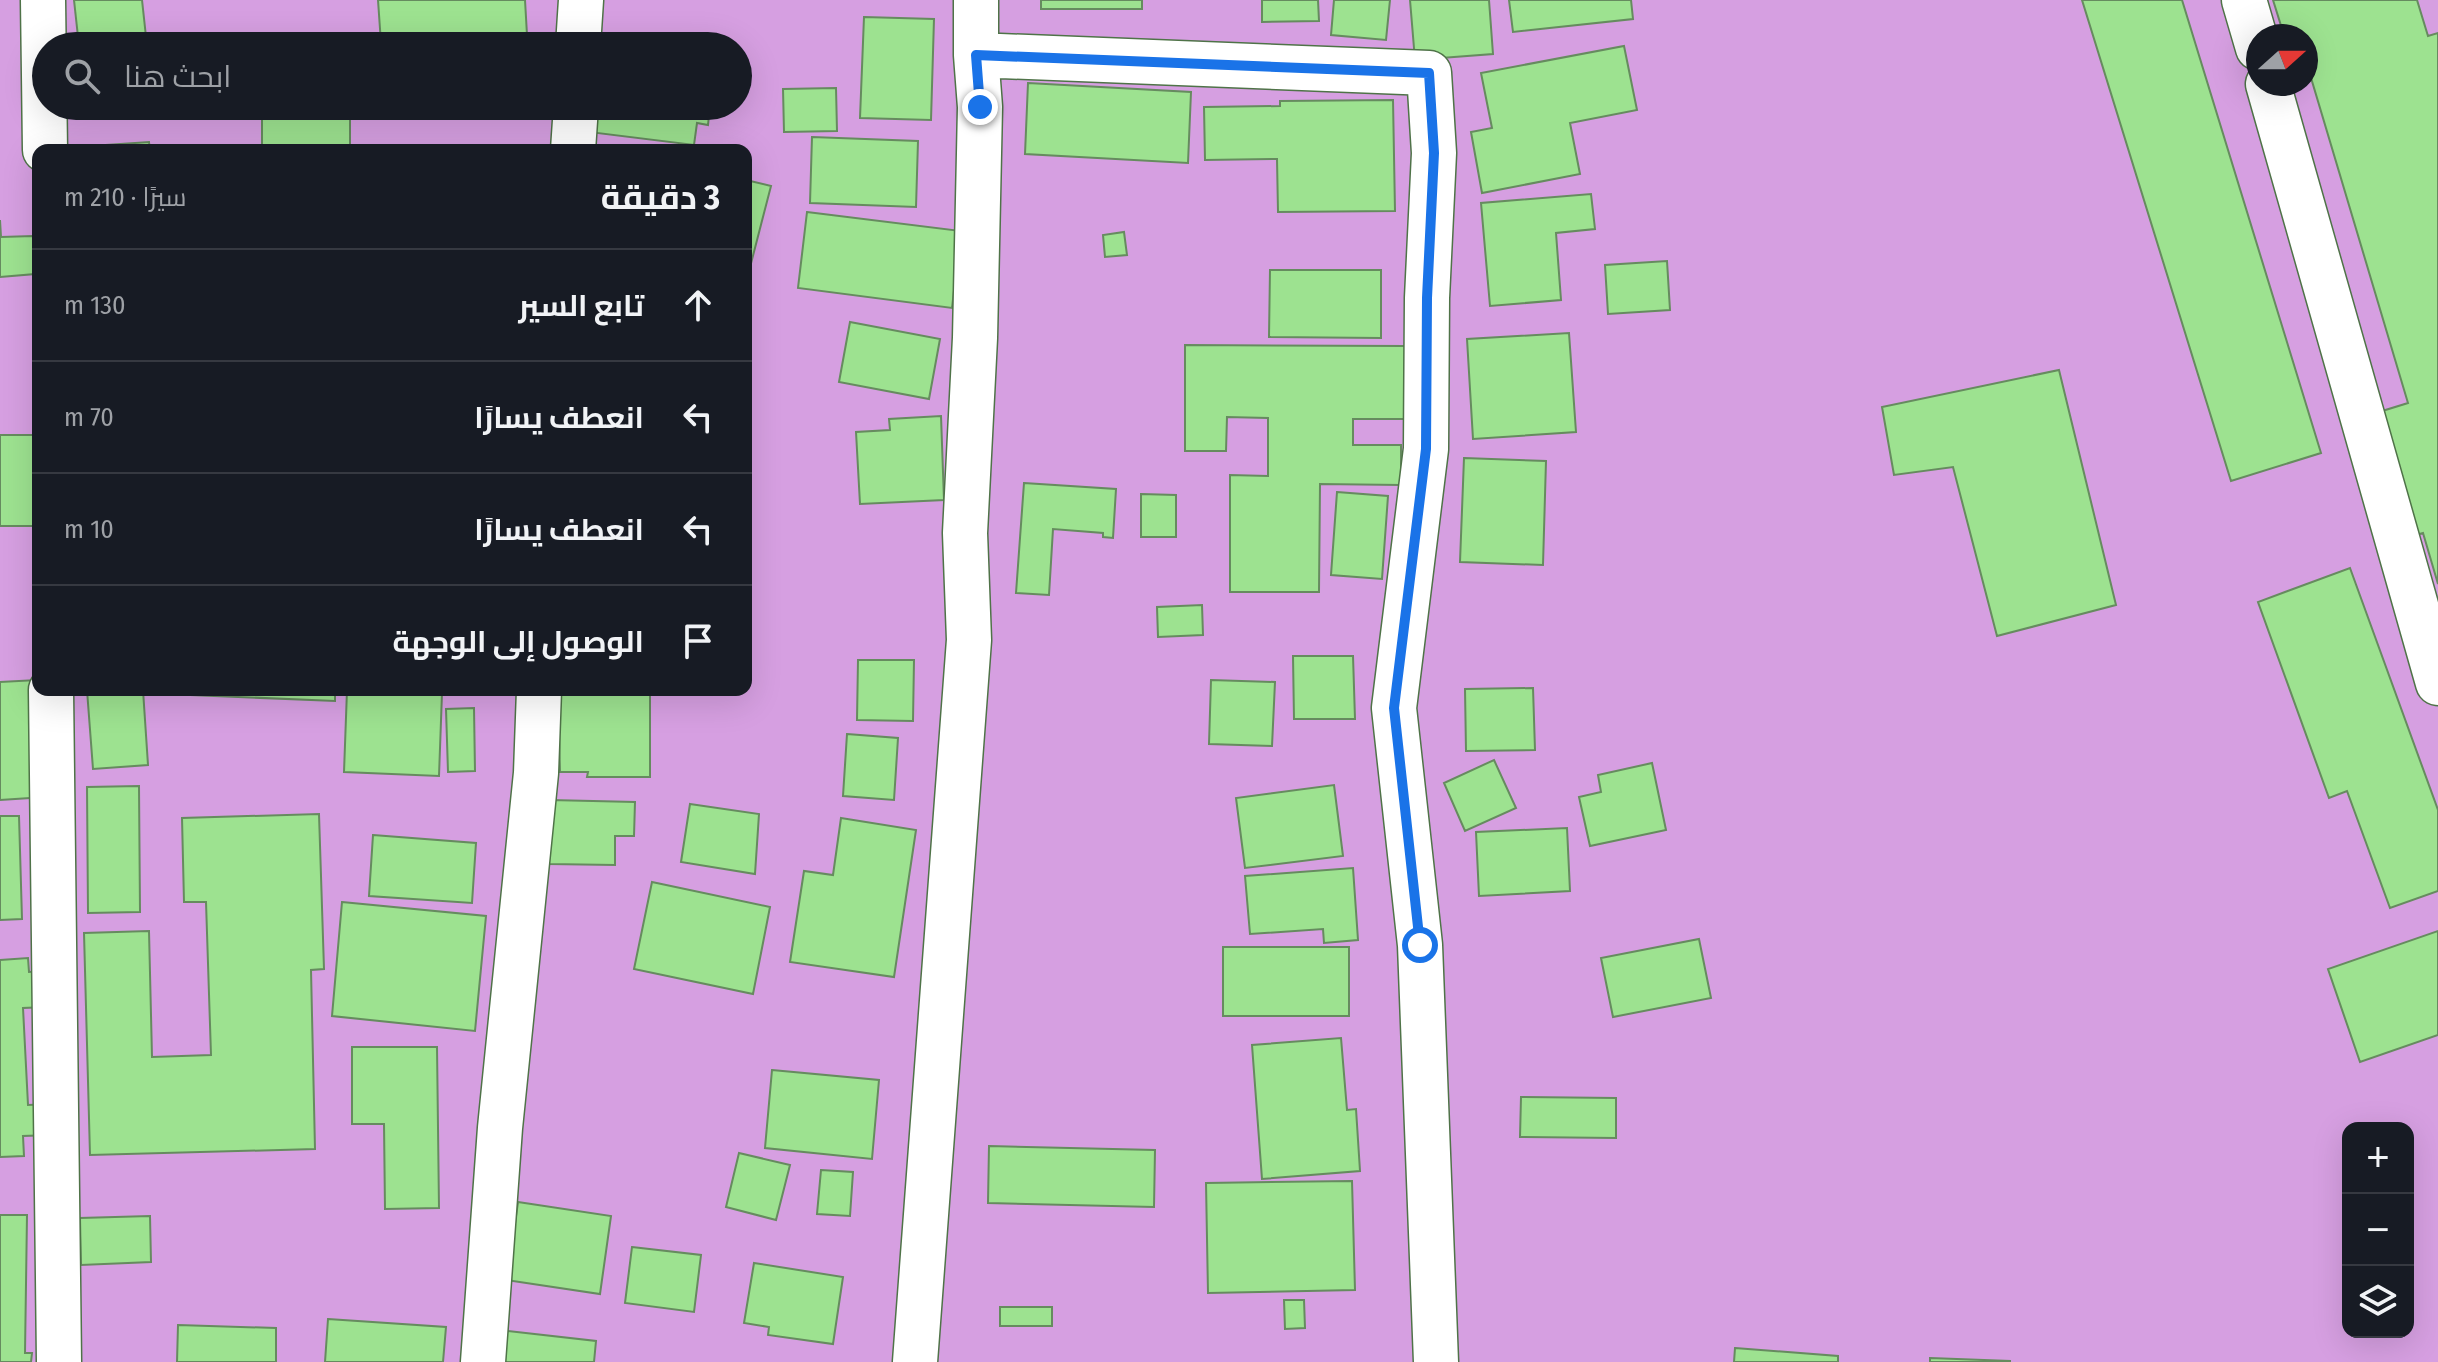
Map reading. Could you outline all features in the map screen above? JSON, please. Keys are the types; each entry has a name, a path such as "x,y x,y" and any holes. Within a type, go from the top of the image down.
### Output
{"street":[{"path":"43,0 43,32"},
{"path":"579,32 581,0"},
{"path":"915,1362 969,640 965,533 975,338 980,138 976,0"},
{"path":"2244,0 2251,24"},
{"path":"976,55 1429,73 1434,153 1427,298 1426,449 1394,708 1420,945 1436,1362"},
{"path":"2271,96 2438,683"},
{"path":"45,120 45,144"},
{"path":"573,144 575,120"},
{"path":"51,696 59,1362"},
{"path":"483,1362 500,1128 536,773 539,696"}],"shaded area":[{"path":"0,0 2438,0 2438,1362 0,1362"}],"building":[{"path":"74,0 142,0 145,32 77,32"},
{"path":"378,0 525,0 527,32 380,32"},
{"path":"1041,0 1142,0 1142,9 1041,9"},
{"path":"1262,0 1318,0 1319,21 1262,22"},
{"path":"1334,0 1390,0 1386,40 1331,35"},
{"path":"1410,0 1489,0 1493,54 1415,60"},
{"path":"1509,0 1631,0 1633,19 1513,32"},
{"path":"2082,0 2182,0 2321,453 2231,481"},
{"path":"2273,0 2417,0 2428,36 2438,33 2438,584 2423,533 2416,535 2379,412 2408,403 2316,96 2318,24 2280,24"},
{"path":"864,17 934,19 931,120 860,118"},
{"path":"1624,46 1637,110 1570,123 1580,174 1482,193 1471,132 1492,128 1481,73"},
{"path":"1028,83 1191,92 1188,163 1025,154"},
{"path":"836,88 837,131 784,132 783,89"},
{"path":"1393,100 1395,211 1278,212 1277,159 1205,160 1204,107 1280,106 1280,101"},
{"path":"262,120 350,120 350,144 262,144"},
{"path":"590,120 709,120 708,125 697,123 694,144 589,132"},
{"path":"812,137 918,141 916,207 810,203"},
{"path":"752,181 771,186 752,260"},
{"path":"1591,194 1595,229 1556,233 1561,300 1490,306 1481,203"},
{"path":"807,212 961,231 952,308 798,288"},
{"path":"0,220 1,237 32,236 32,274 0,277"},
{"path":"1124,232 1127,255 1105,257 1103,235"},
{"path":"1667,261 1670,310 1608,314 1605,265"},
{"path":"1270,270 1381,270 1381,338 1269,337"},
{"path":"850,322 940,339 929,399 839,382"},
{"path":"1569,333 1576,432 1473,439 1467,339"},
{"path":"1185,345 1405,346 1404,419 1353,419 1353,445 1401,445 1401,485 1320,484 1319,592 1230,592 1230,475 1268,476 1268,418 1227,417 1226,451 1185,451"},
{"path":"2059,370 2116,605 1997,636 1953,467 1894,475 1882,407"},
{"path":"941,416 944,500 860,504 856,432 890,430 889,419"},
{"path":"0,435 32,435 32,526 0,526"},
{"path":"1464,458 1546,461 1543,565 1460,562"},
{"path":"1024,483 1116,489 1113,538 1103,537 1103,533 1053,529 1049,595 1016,593"},
{"path":"1337,492 1388,496 1382,579 1331,575"},
{"path":"1141,494 1176,495 1176,537 1141,537"},
{"path":"2350,568 2438,810 2438,891 2390,908 2347,791 2329,798 2258,602"},
{"path":"1202,605 1203,635 1158,637 1157,607"},
{"path":"1293,656 1353,656 1355,719 1294,719"},
{"path":"858,660 914,660 913,721 857,720"},
{"path":"32,680 32,696 38,696 45,797 0,800 0,682"},
{"path":"1211,680 1275,682 1272,746 1209,744"},
{"path":"1533,688 1535,750 1466,751 1465,689"},
{"path":"87,696 143,696 148,765 93,769"},
{"path":"215,696 335,696 335,701"},
{"path":"347,696 442,696 439,776 344,772"},
{"path":"558,696 650,696 650,777 587,777 588,772 560,772"},
{"path":"474,708 475,771 448,772 446,709"},
{"path":"847,734 898,738 894,800 843,796"},
{"path":"1494,760 1516,808 1465,831 1444,783"},
{"path":"1652,763 1666,830 1590,846 1579,797 1601,792 1598,775"},
{"path":"1334,785 1343,856 1245,868 1236,798"},
{"path":"139,786 140,912 88,913 87,787"},
{"path":"550,800 635,802 634,836 615,836 615,865 549,864"},
{"path":"690,804 759,814 755,874 681,862"},
{"path":"319,814 324,969 311,970 315,1149 90,1155 84,933 149,931 152,1057 211,1055 206,902 184,902 182,818"},
{"path":"0,816 19,816 22,919 0,920"},
{"path":"841,818 916,830 894,977 790,962 804,871 833,875"},
{"path":"1567,828 1570,891 1479,896 1476,832"},
{"path":"373,835 476,843 472,903 369,896"},
{"path":"1353,868 1358,940 1324,943 1323,929 1250,934 1245,876"},
{"path":"652,882 770,907 753,994 634,969"},
{"path":"342,902 486,916 475,1031 332,1016"},
{"path":"2438,931 2438,1035 2360,1062 2328,969"},
{"path":"1699,939 1711,998 1613,1017 1601,958"},
{"path":"1223,947 1349,947 1349,1016 1223,1016"},
{"path":"28,958 29,972 45,971 47,1007 23,1008 28,1105 51,1104 52,1135 23,1136 24,1156 0,1157 0,960"},
{"path":"1341,1038 1347,1110 1356,1109 1360,1171 1262,1179 1252,1045"},
{"path":"352,1047 437,1047 439,1208 385,1209 384,1124 352,1124"},
{"path":"772,1070 879,1080 872,1159 765,1148"},
{"path":"1521,1097 1616,1098 1616,1138 1520,1137"},
{"path":"989,1146 1155,1150 1154,1207 988,1203"},
{"path":"739,1153 790,1165 776,1220 726,1207"},
{"path":"821,1170 853,1172 850,1216 817,1214"},
{"path":"1352,1181 1355,1290 1208,1293 1206,1183"},
{"path":"518,1202 611,1216 600,1294 507,1280"},
{"path":"0,1215 27,1215 25,1353 32,1353 31,1362 0,1362"},
{"path":"150,1216 151,1262 81,1265 80,1218"},
{"path":"632,1247 701,1255 694,1312 625,1303"},
{"path":"754,1263 843,1277 833,1344 768,1335 769,1327 744,1323"},
{"path":"1284,1300 1304,1300 1305,1328 1285,1329"},
{"path":"1000,1307 1052,1307 1052,1326 1000,1326"},
{"path":"328,1319 446,1327 443,1362 325,1362"},
{"path":"178,1325 276,1328 276,1362 177,1362"},
{"path":"507,1331 596,1341 594,1362 503,1362"},
{"path":"1735,1348 1838,1356 1838,1362 1734,1362"},
{"path":"1930,1358 2010,1361 2010,1362 1930,1362"}],"route":[{"path":"980,107 976,55 1429,73 1434,153 1427,298 1426,449 1394,708 1420,945"}]}
